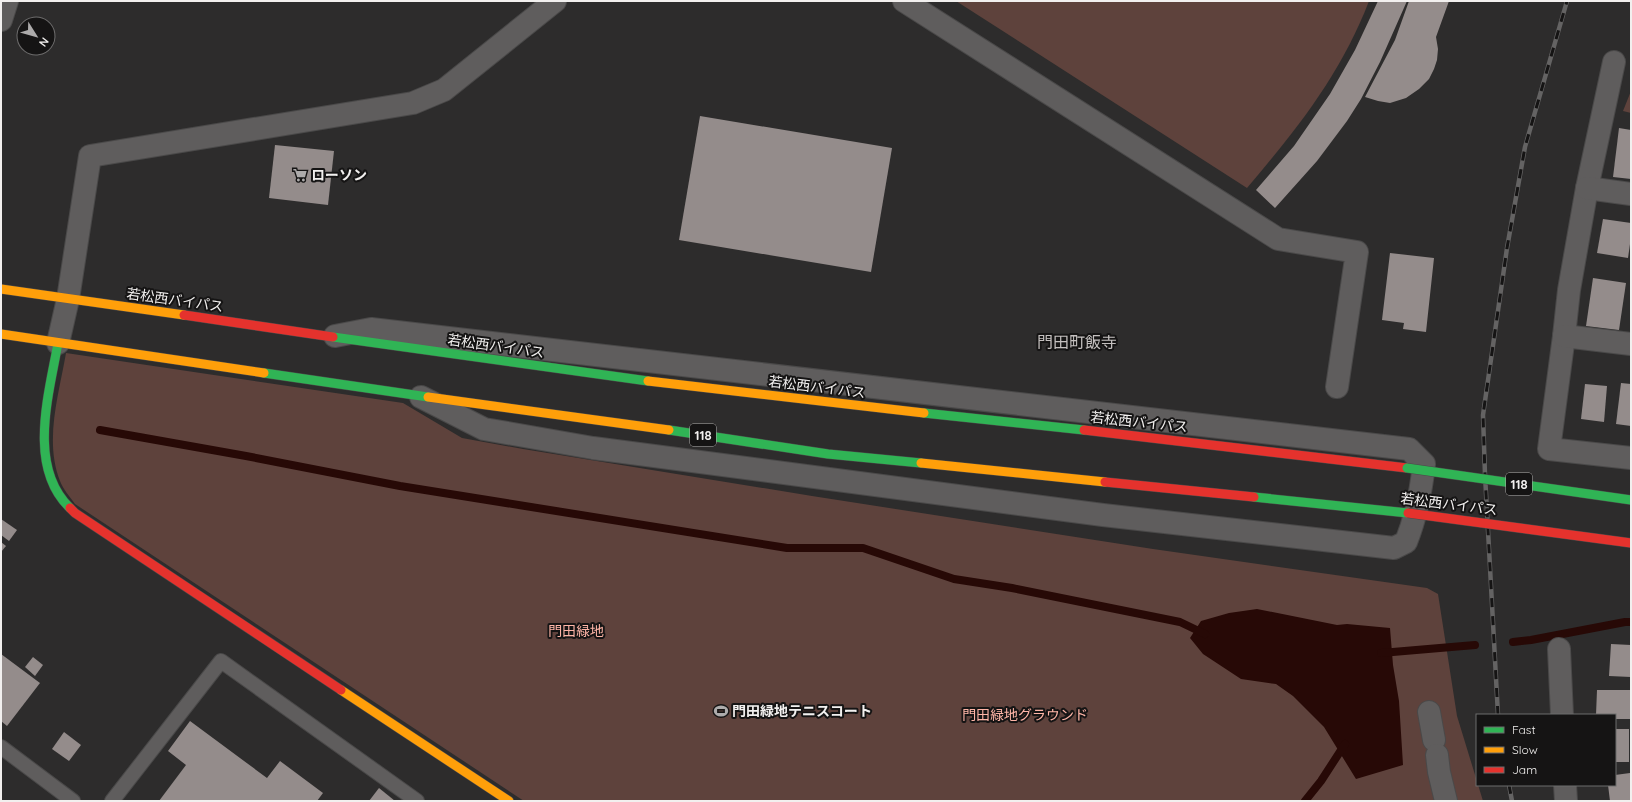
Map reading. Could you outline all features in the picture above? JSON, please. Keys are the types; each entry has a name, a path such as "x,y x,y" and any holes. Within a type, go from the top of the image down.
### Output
{"main road":[{"name":"若松西バイパス","path":"1,289 636,380 921,413 1152,437 1408,468 1631,500"},
{"name":"若松西バイパス","path":"1,334 418,396 625,423 828,454 1408,513 1631,543"},
{"path":"58,343 46,415 45,452 49,475 60,498 75,513 510,801"}],"street":[{"path":"1,20 8,1"},
{"path":"58,343 68,299 90,156 413,103 444,90 555,1"},
{"path":"904,1 1278,240 1357,252 1337,387"},
{"path":"1614,62 1586,188 1569,290 1549,449 1631,458"},
{"path":"1586,188 1631,194"},
{"path":"333,337 371,329 1409,449 1424,464 1420,496 1413,524 1406,542 1394,548 1103,514 593,448 484,429 418,396"},
{"path":"1564,336 1631,344"},
{"path":"1559,649 1562,714"},
{"path":"1429,712 1439,772 1446,801"},
{"path":"1565,786 1566,801"}],"lane":[{"path":"112,801 222,661 417,801"},
{"path":"1,747 74,801"}],"green space":[{"path":"956,1 1369,1 1358,28 1345,53 1316,100 1247,188"},
{"path":"1631,91 1631,113 1623,111"},
{"name":"門田緑地","path":"66,353 403,403 462,438 523,449 1153,549 1427,588 1438,594 1457,716 1476,778 1476,786 1478,786 1483,801 524,801 75,504 60,481 55,465 53,433"}],"shaded area":[{"path":"1257,609 1337,625 1347,624 1390,628 1393,665 1399,701 1403,765 1356,779 1324,727 1293,696 1276,684 1241,679 1203,654 1190,638 1201,621 1229,613"}],"building":[{"path":"1378,1 1407,1 1380,62 1361,99 1347,121 1317,161 1275,208 1256,190 1294,146 1330,94 1355,50"},
{"path":"1409,1 1449,1 1436,37 1438,49 1434,69 1429,79 1419,89 1406,98 1390,103 1365,97 1395,40"},
{"path":"700,116 892,148 871,272 679,240"},
{"path":"1619,128 1631,130 1631,179 1613,177"},
{"path":"275,145 334,151 328,205 269,198"},
{"path":"1603,219 1631,223 1628,258 1597,253"},
{"path":"1390,253 1434,258 1426,332 1403,329 1404,323 1382,320"},
{"path":"1593,278 1626,283 1619,330 1586,326"},
{"path":"1621,383 1631,384 1631,426 1616,424"},
{"path":"1585,384 1607,386 1604,422 1581,419"},
{"path":"1,519 17,530 9,541 1,535"},
{"path":"1,542 6,546 1,552"},
{"path":"1611,644 1631,645 1631,677 1609,676"},
{"path":"1,654 40,683 7,726 1,721"},
{"path":"33,657 43,665 35,676 25,667"},
{"path":"1597,690 1631,690 1631,719 1616,719 1616,714 1596,714"},
{"path":"190,721 267,778 280,761 323,793 317,801 159,801 186,765 168,751"},
{"path":"1616,729 1629,729 1629,762 1616,762"},
{"path":"64,732 81,745 69,761 52,749"},
{"path":"1630,773 1631,801 1610,801 1608,786 1616,786 1616,775"},
{"path":"379,788 395,801 369,801"}],"waterway":[{"path":"100,430 246,456 400,486 787,548 863,548 954,579 1012,588 1180,622 1205,634"},
{"path":"1513,642 1631,622"},
{"path":"1381,653 1475,645"},
{"path":"1305,801 1321,781 1345,744"}],"railway":[{"path":"1498,714 1483,415 1507,248 1525,147 1567,1"},
{"path":"1509,786 1512,801"}],"traffic: fast":[{"path":"333,337 648,381"},
{"path":"58,343 44,429 45,451 49,472 57,491 70,508"},
{"path":"264,373 428,397"},
{"path":"924,413 1084,430"},
{"path":"669,430 828,454 921,463"},
{"path":"1407,468 1631,500"},
{"path":"1254,497 1408,513"}],"traffic: slow":[{"path":"1,289 184,315"},
{"path":"1,334 264,373"},
{"path":"648,381 924,413"},
{"path":"428,397 669,430"},
{"path":"921,463 1105,482"},
{"path":"341,690 509,801"}],"traffic: jam":[{"path":"184,315 333,337"},
{"path":"1084,430 1407,468"},
{"path":"1105,482 1254,497"},
{"path":"70,508 75,513 341,690"},
{"path":"1408,513 1631,543"}],"place":[{"name":"ローソン","path":"300,175"},
{"name":"門田緑地テニスコート","path":"721,711"}],"district":[{"name":"門田町飯寺","path":"1077,342"}],"park label":[{"name":"門田緑地グラウンド","path":"1025,715"}]}
